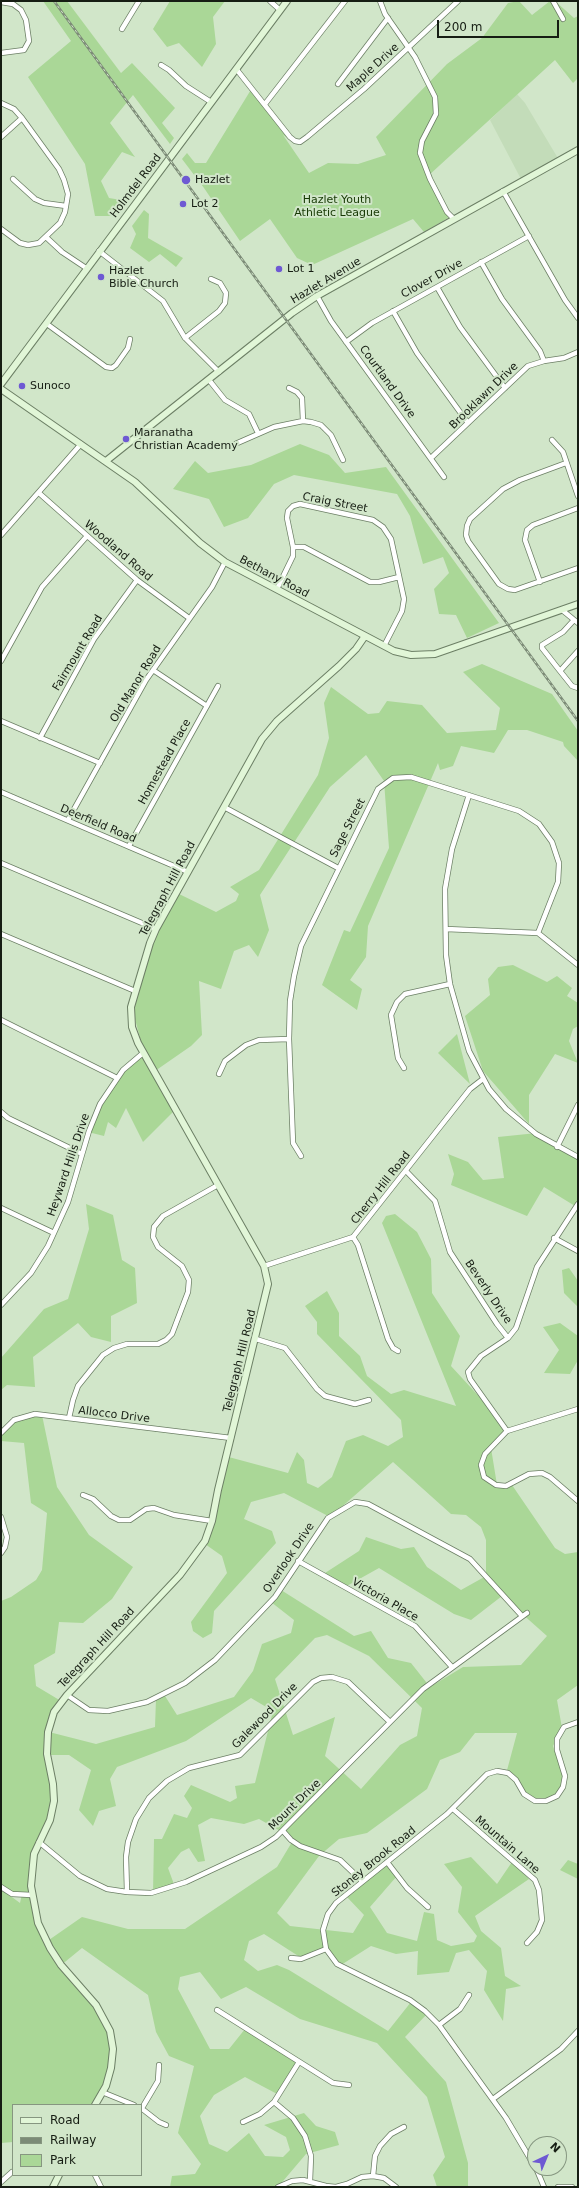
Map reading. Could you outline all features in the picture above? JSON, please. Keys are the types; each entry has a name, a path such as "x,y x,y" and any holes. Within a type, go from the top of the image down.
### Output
{"street":[{"path":"122,29 138,1"},
{"path":"270,1 280,10"},
{"name":"Holmdel Road","path":"1,384 47,324 86,268 210,102 237,70 287,1"},
{"path":"237,70 265,104 345,1"},
{"path":"380,1 388,18 409,48 432,91 436,104 434,119 421,144 420,157 447,212 454,219"},
{"name":"Maple Drive","path":"265,104 290,137 297,142 307,137 409,48 458,1"},
{"path":"553,1 563,19"},
{"path":"1,2 13,4 21,10 26,20 28,41 24,50 1,53"},
{"path":"338,84 388,18"},
{"path":"161,65 169,70 186,86 210,102"},
{"path":"1,103 14,109 22,118 63,176 68,194 66,206 60,223 47,238 36,244 18,242 1,229"},
{"path":"1,137 22,118"},
{"name":"Hazlet Avenue","path":"106,460 292,313 317,296 578,150"},
{"path":"13,179 35,199 66,206"},
{"path":"503,191 565,300 578,318"},
{"name":"Clover Drive","path":"346,342 372,323 529,236"},
{"path":"47,238 62,252 86,268"},
{"path":"99,251 163,301 185,338 219,372"},
{"path":"481,262 502,299 540,351 544,361"},
{"path":"185,338 219,311 225,303 226,293 220,283 211,279"},
{"path":"437,287 460,327 505,388"},
{"name":"Courtland Drive","path":"317,296 331,321 444,476"},
{"path":"393,311 417,353 468,423"},
{"path":"47,324 106,367 112,368 116,365 128,348 130,339"},
{"name":"Brooklawn Drive","path":"431,458 528,366 544,361 564,358 578,352"},
{"path":"208,380 225,400 249,414 258,433"},
{"path":"289,388 297,392 302,398 303,421"},
{"name":"Bethany Road","path":"1,389 80,444 106,460 139,486 200,543 225,562 384,646 405,655 418,656 435,654 578,604"},
{"path":"226,448 258,433 282,425 303,421 315,423 325,429 336,442 343,460"},
{"path":"552,440 560,447 578,496"},
{"path":"1,535 80,444"},
{"path":"566,463 508,485 470,519 467,526 466,535 468,541 501,585 508,589 515,590 578,568"},
{"name":"Woodland Road","path":"39,493 137,580 189,618"},
{"name":"Craig Street","path":"294,547 286,518 290,508 296,505 370,519 379,524 389,536 404,606 384,646"},
{"path":"540,582 526,540 527,530 533,525 578,508"},
{"path":"1,661 42,587 87,536"},
{"path":"277,589 292,559 294,547 304,547 370,582 378,582 399,577"},
{"name":"Old Manor Road","path":"68,820 153,670 212,587 225,562"},
{"name":"Fairmount Road","path":"40,738 94,639 137,580"},
{"path":"562,610 578,623"},
{"path":"574,620 563,632 542,645 542,648 572,686 578,688"},
{"name":"Telegraph Hill Road","path":"96,2104 109,2076 112,2059 110,2031 96,2005 61,1965 50,1948 38,1923 32,1895 32,1861 39,1842 50,1820 54,1801 53,1784 47,1754 48,1732 54,1712 67,1694 193,1561 205,1541 212,1521 268,1284 264,1266 143,1052 134,1033 131,1020 135,991 156,929 271,728 339,666 356,649 365,636"},
{"path":"560,671 578,651"},
{"path":"153,670 207,706"},
{"name":"Homestead Place","path":"129,846 218,686"},
{"path":"1,721 100,763"},
{"name":"Sage Street","path":"301,1156 293,1143 289,1039 290,1001 301,946 378,789 393,778 411,777 519,811 539,824 552,842 559,863 558,882 538,933"},
{"name":"Deerfield Road","path":"1,792 188,872"},
{"path":"469,795 452,849 445,889 446,955 450,984 469,1051 483,1079 498,1100 514,1116 536,1134 578,1157"},
{"path":"224,808 293,846 338,868"},
{"path":"1,863 156,929"},
{"path":"446,929 538,933 578,965"},
{"path":"1,934 135,991"},
{"path":"404,1068 398,1058 391,1015 396,1002 405,994 450,984"},
{"path":"1,1020 117,1078"},
{"path":"219,1074 225,1061 246,1045 259,1040 289,1039"},
{"name":"Heyward Hills Drive","path":"1,1305 31,1273 54,1233 68,1202 96,1112 117,1078 133,1059 143,1052"},
{"name":"Cherry Hill Road","path":"264,1266 353,1237 470,1089 483,1079"},
{"path":"558,1147 578,1105"},
{"path":"1,1112 8,1118 82,1154"},
{"name":"Beverly Drive","path":"406,1171 435,1201 450,1252 497,1324 508,1338 481,1356 470,1369 468,1374 507,1431"},
{"path":"69,1418 78,1386 103,1355 114,1348 127,1344 158,1344 166,1340 172,1334 188,1292 188,1280 182,1266 161,1250 156,1244 154,1227 163,1216 218,1185"},
{"path":"508,1338 519,1322 537,1266 554,1238 578,1204"},
{"path":"1,1208 54,1233"},
{"path":"353,1237 358,1245 388,1339 393,1348 398,1351"},
{"path":"554,1238 578,1251"},
{"path":"256,1339 284,1348 317,1389 325,1396 355,1404 369,1400"},
{"path":"578,1409 507,1431 492,1444 482,1461 483,1474 488,1481 496,1486 503,1486 528,1474 542,1473 550,1477 578,1501"},
{"name":"Allocco Drive","path":"1,1433 14,1420 27,1415 39,1414 231,1438"},
{"path":"83,1495 93,1499 111,1516 119,1520 130,1520 146,1509 154,1508 174,1515 212,1521"},
{"name":"Overlook Drive","path":"67,1694 89,1710 108,1711 147,1702 179,1687 215,1660 264,1609 281,1589 298,1561 328,1518 351,1502 365,1503 470,1559 522,1616"},
{"path":"1,1518 7,1537 5,1547 1,1553"},
{"name":"Victoria Place","path":"298,1561 414,1626 452,1667"},
{"name":"Mount Drive","path":"39,1842 71,1870 88,1881 107,1889 151,1893 175,1887 261,1847 283,1831 423,1689 522,1616 527,1614"},
{"name":"Galewood Drive","path":"127,1892 126,1857 128,1842 136,1819 149,1798 167,1781 189,1768 240,1755 313,1682 321,1678 332,1677 348,1682 390,1722"},
{"name":"Stoney Brook Road","path":"326,1949 324,1930 328,1914 336,1903 453,1810 484,1776 498,1771 512,1776 524,1794 530,1799 543,1802 555,1798 561,1792 565,1781 564,1771 556,1747 557,1739 564,1727 578,1722"},
{"name":"Mountain Lane","path":"453,1810 529,1873 538,1885 541,1925 527,1944"},
{"path":"283,1831 291,1840 300,1846 340,1860 362,1881"},
{"path":"386,1862 407,1888 428,1907"},
{"path":"1,1887 12,1894 32,1895"},
{"path":"291,1958 301,1959 326,1949 341,1967 410,2000 439,2025 493,2099 527,2155"},
{"path":"439,2025 460,2009 470,1995"},
{"path":"217,2010 332,2083 349,2085"},
{"path":"493,2099 561,2049 578,2031"},
{"path":"243,2122 260,2114 274,2102 300,2062"},
{"path":"159,2066 158,2081 142,2108 159,2122 166,2125"},
{"path":"102,2092 132,2104"},
{"path":"274,2102 293,2118 305,2136 311,2156 310,2181"},
{"path":"373,2176 376,2156 380,2146 391,2134 404,2127"},
{"path":"1,2182 12,2172"},
{"path":"53,2187 58,2176"},
{"path":"96,2176 101,2187"},
{"path":"278,2187 292,2181 310,2181 326,2186 336,2187 362,2177 373,2176 384,2178 396,2187"},
{"path":"539,2176 544,2187"},
{"path":"558,2187 572,2187"}],"shaded area":[{"path":"517,94 525,103 559,160 522,181 490,120"}],"green space":[{"path":"43,1 67,1 121,73 132,63 175,108 162,123 174,138 170,144 133,95 110,123 135,157 122,152 101,181 109,198 127,201 116,216 95,216 85,164 28,77 71,41"},
{"path":"170,1 225,1 213,17 216,44 202,67 179,43 167,47 153,29"},
{"name":"Hazlet Youth Athletic League","path":"519,1 532,15 550,1 555,1 574,18 578,16 578,78 573,83 555,60 428,176 444,205 448,218 424,232 413,219 312,265 297,258 270,219 240,241 204,188 182,159 187,153 195,163 206,163 252,88 295,144 283,135 309,173 328,163 358,164 386,155 376,137 447,64 482,38 508,3"},
{"path":"144,210 149,214 148,238 183,258 176,267 160,254 149,262 130,248 136,234 132,226"},
{"path":"300,444 329,455 345,473 386,467 499,623 467,638 456,615 439,614 434,589 449,573 443,557 423,564 410,516 397,494 294,475 274,484 248,518 224,527 209,499 173,489 195,461 208,473 251,465"},
{"path":"482,664 552,694 578,731 578,761 564,746 563,742 527,730 508,730 494,753 461,746 453,766 440,770 438,763 368,926 366,957 350,980 362,989 357,1010 322,985 344,930 350,932 389,848 384,781 366,755 330,787 260,895 269,930 258,957 249,945 234,951 221,989 199,981 202,1035 191,1046 155,1071 177,1108 143,1142 126,1108 116,1128 108,1122 104,1136 88,1132 109,1087 143,1049 131,1004 154,935 177,893 216,912 236,901 239,894 230,887 259,870 318,775 329,738 324,703 331,687 368,714 379,713 387,701 422,705 447,733 496,730 500,708 463,672"},
{"path":"513,965 547,982 557,976 572,988 567,996 578,1003 578,1026 573,1029 569,1041 578,1063 555,1054 529,1095 529,1124 483,1071 465,1016 490,995 488,979 498,967"},
{"path":"457,1034 470,1084 438,1053"},
{"path":"537,1133 578,1157 578,1205 575,1206 544,1187 527,1216 451,1185 454,1174 448,1154 468,1162 483,1180 504,1178 498,1137"},
{"path":"86,1204 113,1215 122,1260 135,1268 137,1303 111,1316 111,1342 91,1337 78,1323 33,1357 35,1387 7,1385 1,1390 1,1358 44,1309 68,1299 89,1229"},
{"path":"395,1214 417,1232 431,1259 432,1293 460,1336 451,1366 508,1428 491,1448 497,1485 512,1485 555,1548 565,1554 578,1552 578,1685 557,1700 562,1728 553,1746 565,1781 558,1796 535,1803 506,1774 517,1733 475,1733 460,1752 440,1760 427,1789 367,1833 339,1839 319,1856 277,1913 290,1926 353,1933 364,1915 346,1896 386,1864 397,1876 370,1907 387,1933 417,1941 424,1912 434,1914 437,1940 451,1946 474,1942 477,1936 458,1912 462,1887 444,1864 471,1857 497,1884 512,1862 529,1879 475,1916 481,1931 501,1948 505,1976 521,1986 506,1989 503,2021 484,1990 487,1971 469,1950 456,1953 449,1972 417,1975 418,1951 396,1954 371,1946 341,1965 327,1949 303,1959 264,1934 249,1941 244,1960 258,1971 277,1965 289,1970 388,2031 411,2002 427,2014 405,2037 446,2082 468,2163 468,2187 437,2187 433,2175 445,2157 427,2097 377,2043 300,2019 246,1987 221,1999 200,1972 180,1977 178,1989 210,2049 229,2049 245,2029 299,2062 279,2095 245,2077 214,2095 200,2116 209,2144 227,2152 249,2133 265,2156 283,2157 290,2150 286,2137 264,2125 304,2113 316,2126 335,2132 339,2145 306,2154 278,2187 170,2187 172,2176 195,2174 201,2164 178,2133 194,2066 169,2056 156,2032 148,1995 82,1948 60,1966 97,2006 113,2048 110,2079 97,2104 12,2104 12,2142 1,2143 1,1889 20,1903 22,1894 10,1892 1,1885 1,1601 11,1597 36,1580 42,1570 47,1513 31,1503 24,1443 1,1441 1,1436 16,1418 42,1415 57,1487 89,1535 133,1567 112,1599 83,1623 59,1622 55,1653 34,1665 36,1686 61,1701 49,1732 96,1744 155,1727 156,1699 165,1696 177,1715 234,1697 253,1671 262,1644 291,1633 294,1620 271,1602 281,1590 354,1636 371,1631 388,1658 411,1663 430,1687 463,1667 521,1665 547,1636 502,1596 471,1620 454,1614 379,1568 345,1587 325,1573 359,1551 366,1537 401,1549 414,1547 427,1567 461,1590 486,1576 486,1540 481,1527 466,1515 451,1514 393,1462 330,1517 284,1493 251,1502 244,1519 272,1531 276,1543 214,1611 212,1633 203,1638 193,1631 191,1622 227,1573 222,1556 205,1544 225,1456 288,1473 297,1452 304,1460 307,1483 318,1488 332,1477 346,1441 363,1435 388,1446 403,1437 401,1420 317,1334 317,1322 305,1306 327,1291 339,1313 339,1336 360,1356 367,1376 391,1394 404,1390 456,1406 382,1223 386,1216","holes":["327,1635 369,1656 422,1708 417,1736 400,1745 361,1789 325,1756 335,1717 293,1735 275,1679 315,1638","251,1698 273,1711 255,1783 235,1786 237,1798 230,1802 191,1785 184,1796 192,1808 187,1818 174,1814 162,1839 154,1839 153,1893 175,1887 168,1868 181,1852 189,1848 198,1862 205,1861 198,1825 211,1818 244,1824 259,1819 284,1833 292,1842 277,1867 185,1929 128,1929 82,1917 46,1942 35,1909 31,1864 53,1811 47,1755 69,1755 91,1770 79,1810 93,1826 99,1811 116,1806 110,1779 117,1767 186,1741"]},
{"path":"569,1268 578,1281 578,1307 564,1293 562,1270"},
{"path":"560,1323 578,1336 578,1360 570,1374 544,1373 559,1350 543,1327"},
{"path":"568,1860 578,1864 578,1879 560,1870"}],"railway":[{"path":"54,1 578,721"}],"place":[{"name":"Hazlet","path":"186,180"},
{"name":"Lot 2","path":"183,204"},
{"name":"Lot 1","path":"279,269"},
{"name":"Hazlet Bible Church","path":"101,277"},
{"name":"Sunoco","path":"22,386"},
{"name":"Maranatha Christian Academy","path":"126,439"}]}
